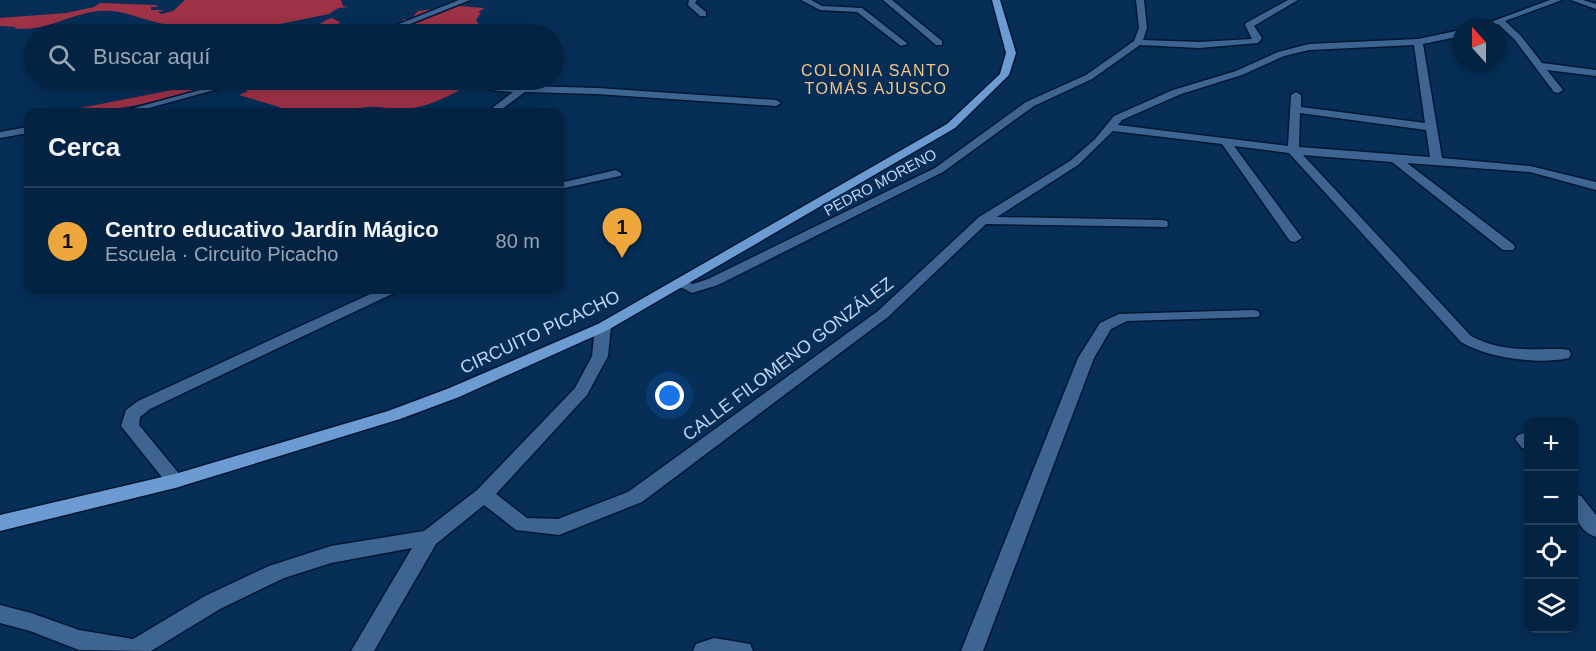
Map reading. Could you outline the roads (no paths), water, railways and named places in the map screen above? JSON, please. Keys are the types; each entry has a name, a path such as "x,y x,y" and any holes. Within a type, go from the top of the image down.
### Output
{"main road":[{"name":"CIRCUITO PICACHO","path":"0,523 175,481 394,415 453,393 603,327 951,126 1004,75 1011,53 996,0"}],"street":[{"path":"404,24 466,0"},
{"path":"693,0 690,3 703,14"},
{"path":"805,0 820,8 859,10 904,44"},
{"path":"887,0 939,43"},
{"path":"1140,0 1143,28 1138,42 1199,45 1256,41 1258,38 1249,25 1294,0"},
{"path":"1505,18 1558,0"},
{"path":"1575,0 1596,7"},
{"path":"1506,27 1518,38 1558,90"},
{"name":"CALLE FILOMENO GONZÁLEZ","path":"484,495 524,525 560,527 635,497 883,314 983,220 1074,163 1099,141 1119,118 1205,82 1239,73 1293,50 1309,47 1418,42 1452,35"},
{"name":"PEDRO MORENO","path":"679,283 692,289 713,282 939,170 1030,105 1089,77 1138,42"},
{"path":"1418,42 1427,86 1430,126 1437,162"},
{"path":"1540,66 1596,73"},
{"path":"139,108 208,90"},
{"path":"497,108 521,90 597,91 776,103"},
{"path":"1296,95 1293,150 1466,339 1479,349 1496,352 1563,354"},
{"path":"1296,109 1430,126"},
{"path":"1110,126 1293,150 1396,160 1501,165 1530,169 1596,186"},
{"path":"0,135 24,131"},
{"path":"1225,141 1295,238"},
{"path":"1396,160 1508,247"},
{"path":"564,185 616,174"},
{"path":"983,220 1162,224"},
{"path":"175,481 130,426 132,414 144,405 380,294"},
{"path":"972,651 1086,358 1105,326 1124,317 1253,314"},
{"path":"362,651 429,538 484,495 581,391 600,356 603,327"},
{"path":"1578,506 1596,529"},
{"path":"0,614 31,622 78,640 133,650 219,597 299,564 361,548 429,538"},
{"path":"704,651 714,648 742,651"}],"place":[{"name":"Centro educativo Jardín Mágico","path":"622,258"}],"district":[{"name":"COLONIA SANTO TOMÁS AJUSCO","path":"876,79"}]}
